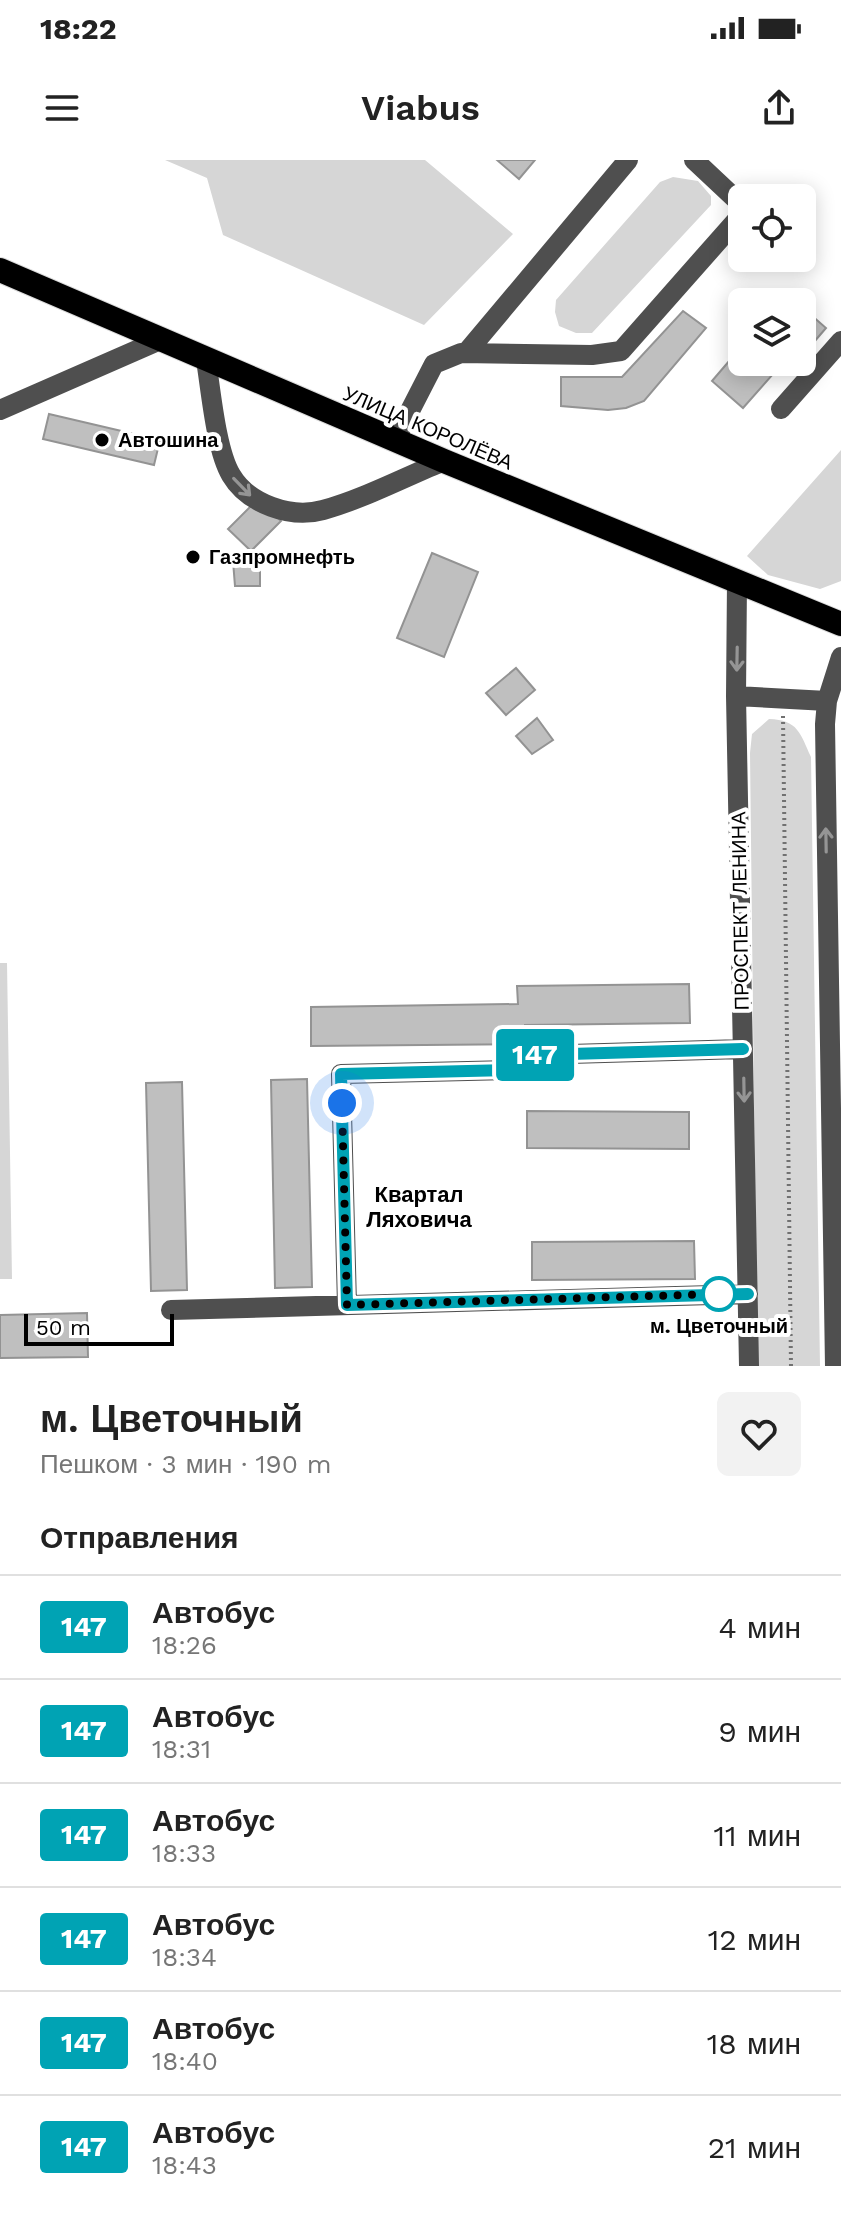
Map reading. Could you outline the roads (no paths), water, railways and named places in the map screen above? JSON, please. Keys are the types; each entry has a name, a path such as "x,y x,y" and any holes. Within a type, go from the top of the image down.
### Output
{"highway":[{"name":"УЛИЦА КОРОЛЁВА","path":"0,270 444,461 841,624"}],"street":[{"path":"466,353 628,160"},
{"path":"694,160 728,192"},
{"path":"395,440 434,364 466,353 592,355 621,351 728,230"},
{"path":"0,410 160,340"},
{"path":"781,409 841,341"},
{"path":"206,360 224,458 232,476 250,496 286,512 321,511 444,461"},
{"name":"ПРОСПЕКТ ЛЕНИНА","path":"737,581 736,696 749,1366"},
{"path":"835,1366 833,727 827,701 841,657"},
{"path":"736,696 827,701"},
{"path":"347,1305 341,1074 514,1070 535,1055 743,1049"},
{"path":"171,1310 748,1294"}],"place":[{"name":"Автошина","path":"102,440"},
{"name":"Газпромнефть","path":"193,557"},
{"name":"м. Цветочный","path":"719,1294"}],"district":[{"name":"Квартал Ляховича","path":"419,1206"}]}
